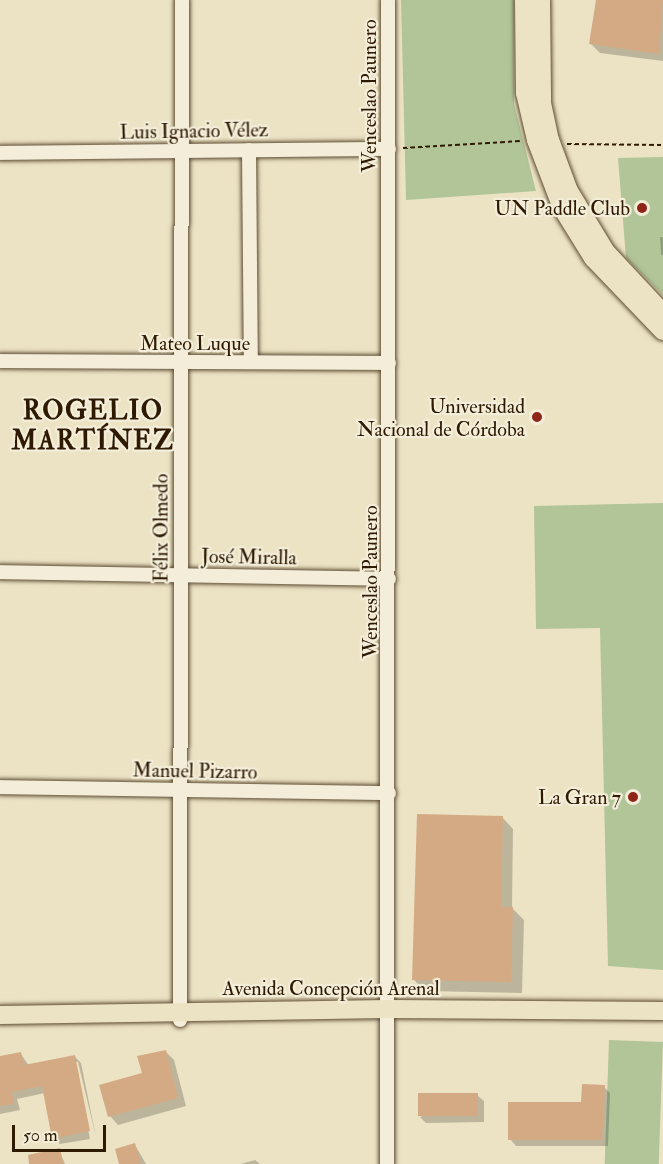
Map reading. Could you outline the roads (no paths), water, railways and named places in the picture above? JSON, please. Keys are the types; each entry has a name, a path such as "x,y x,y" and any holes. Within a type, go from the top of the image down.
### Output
{"main road":[{"path":"524,0 525,93 536,140 562,208 593,258 663,331"},
{"path":"541,0 542,103 550,140 569,191 606,252 663,313"},
{"name":"Avenida Concepción Arenal","path":"0,1015 388,1015 663,1011"},
{"name":"Avenida Concepción Arenal","path":"388,1015 663,1020"},
{"name":"Avenida Concepción Arenal","path":"0,1023 180,1016"}],"street":[{"name":"Félix Olmedo","path":"180,1016 182,0"},
{"name":"Wenceslao Paunero","path":"387,1164 388,0"},
{"name":"Luis Ignacio Vélez","path":"0,153 389,148"},
{"path":"249,150 251,362"},
{"name":"Mateo Luque","path":"0,361 389,363"},
{"name":"José Miralla","path":"0,572 389,579"},
{"name":"Manuel Pizarro","path":"0,787 389,794"}],"place":[{"name":"UN Paddle Club","path":"642,208"},
{"name":"Universidad Nacional de Córdoba","path":"537,417"},
{"name":"La Gran 7","path":"633,797"}],"district":[{"name":"ROGELIO MARTÍNEZ","path":"93,427"}]}
